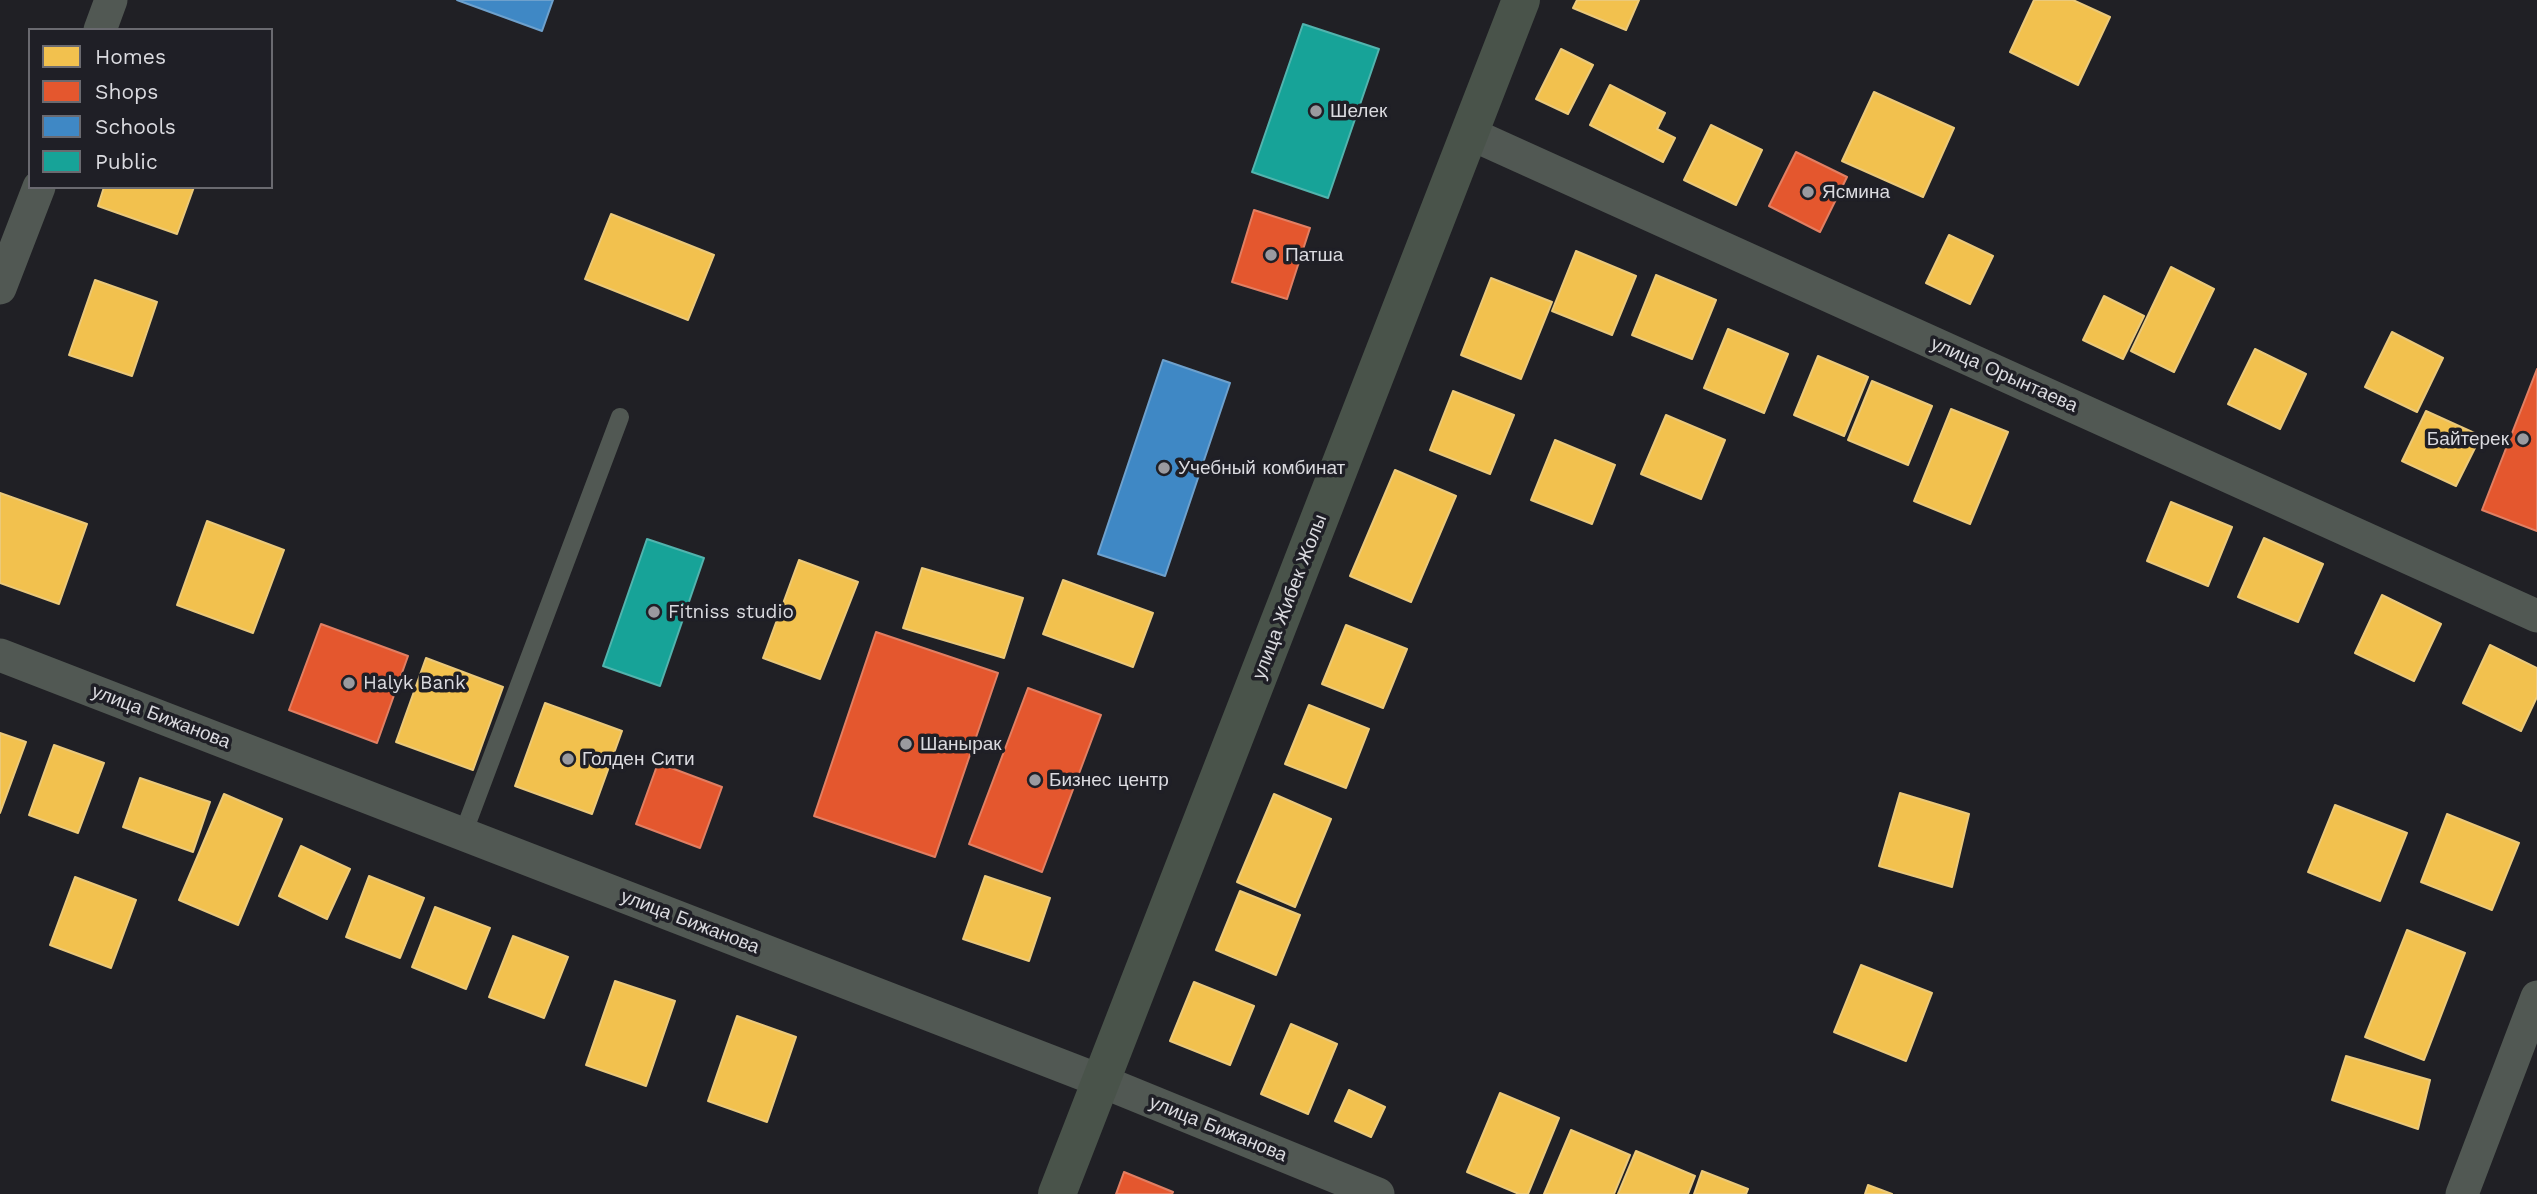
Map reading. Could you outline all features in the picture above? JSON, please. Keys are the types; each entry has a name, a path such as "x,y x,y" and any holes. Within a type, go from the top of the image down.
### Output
{"main road":[{"name":"улица Жибек Жолы","path":"1057,1194 1521,0"}],"street":[{"path":"101,28 111,0"},
{"name":"улица Орынтаева","path":"1471,134 2537,615"},
{"path":"0,289 38,189"},
{"name":"улица Бижанова","path":"0,655 1101,1081 1378,1194"},
{"path":"2462,1194 2537,997"}],"lane":[{"path":"463,834 620,417"}],"building: Homes":[{"path":"1577,0 1639,0 1626,30 1573,8"},
{"path":"2034,0 2073,0 2110,17 2078,85 2010,52"},
{"path":"1561,49 1593,65 1568,114 1536,99"},
{"path":"1610,85 1665,113 1657,129 1675,138 1663,162 1590,125"},
{"path":"1874,92 1954,128 1923,197 1842,161"},
{"path":"1711,125 1762,150 1736,205 1684,180"},
{"path":"103,189 193,189 177,234 98,206"},
{"path":"611,214 714,255 688,320 585,279"},
{"path":"1949,235 1993,256 1970,304 1926,283"},
{"path":"1576,251 1636,276 1612,335 1552,311"},
{"path":"2171,267 2214,289 2174,372 2131,351"},
{"path":"1656,275 1716,300 1692,359 1632,335"},
{"path":"1491,278 1552,302 1521,379 1461,355"},
{"path":"95,280 157,302 132,376 69,355"},
{"path":"2104,296 2144,316 2123,359 2083,340"},
{"path":"1728,329 1788,354 1764,413 1704,388"},
{"path":"2392,332 2443,358 2417,412 2365,387"},
{"path":"2255,349 2306,374 2280,429 2228,404"},
{"path":"1818,356 1868,377 1844,436 1794,415"},
{"path":"1872,381 1932,406 1908,465 1848,440"},
{"path":"1453,391 1514,415 1490,474 1430,450"},
{"path":"1951,409 2008,432 1970,524 1914,501"},
{"path":"2426,411 2481,436 2456,486 2402,461"},
{"path":"1666,415 1725,440 1701,499 1641,474"},
{"path":"1555,440 1615,465 1592,524 1531,500"},
{"path":"1395,470 1456,496 1411,602 1350,576"},
{"path":"0,493 87,524 59,604 0,583"},
{"path":"2171,502 2232,527 2208,586 2147,561"},
{"path":"207,521 284,550 253,633 177,605"},
{"path":"2264,538 2323,564 2298,622 2238,597"},
{"path":"799,560 858,582 820,679 763,658"},
{"path":"922,568 1023,598 1004,658 903,628"},
{"path":"1063,580 1153,613 1133,667 1043,634"},
{"path":"2382,595 2441,624 2414,681 2355,653"},
{"path":"1346,625 1407,649 1383,708 1322,684"},
{"path":"2490,645 2537,668 2537,697 2521,731 2463,703"},
{"path":"426,658 503,687 473,770 396,742"},
{"name":"Голден Сити","path":"545,703 622,731 592,814 515,786"},
{"path":"1309,705 1369,729 1346,788 1285,764"},
{"path":"0,733 26,742 0,813"},
{"path":"54,745 104,763 78,833 29,815"},
{"path":"140,778 210,802 193,852 123,827"},
{"path":"1900,793 1969,814 1952,887 1879,866"},
{"path":"224,794 282,819 238,925 179,900"},
{"path":"1274,794 1331,819 1295,907 1237,882"},
{"path":"2335,805 2407,833 2380,901 2308,872"},
{"path":"2447,814 2519,843 2492,910 2421,882"},
{"path":"301,846 350,869 327,919 279,896"},
{"path":"369,876 424,898 400,958 346,937"},
{"path":"985,876 1050,898 1029,961 963,939"},
{"path":"75,877 136,900 111,968 50,945"},
{"path":"1240,891 1300,915 1276,975 1216,950"},
{"path":"435,907 490,928 466,989 412,967"},
{"path":"2407,930 2465,953 2424,1060 2365,1037"},
{"path":"513,936 568,957 544,1018 489,997"},
{"path":"1861,965 1932,993 1906,1061 1834,1032"},
{"path":"615,981 675,1001 646,1086 586,1065"},
{"path":"1194,982 1254,1006 1230,1065 1170,1041"},
{"path":"737,1016 796,1037 767,1122 708,1101"},
{"path":"1291,1024 1337,1044 1308,1114 1261,1094"},
{"path":"2346,1056 2430,1080 2418,1129 2332,1100"},
{"path":"1349,1090 1385,1107 1371,1137 1335,1121"},
{"path":"1500,1093 1559,1118 1528,1194 1519,1194 1467,1172"},
{"path":"1571,1130 1630,1155 1614,1194 1544,1194"},
{"path":"1636,1151 1695,1176 1688,1194 1618,1194"},
{"path":"1702,1171 1748,1189 1746,1194 1694,1194"},
{"path":"1868,1185 1892,1194 1865,1194"}],"building: Shops":[{"name":"Ясмина","path":"1796,152 1847,177 1820,232 1769,206"},
{"name":"Патша","path":"1254,210 1310,228 1287,299 1232,282"},
{"name":"Байтерек","path":"2537,369 2537,531 2482,510"},
{"name":"Halyk Bank","path":"321,624 408,656 377,743 289,710"},
{"name":"Шанырак","path":"876,632 998,673 935,857 814,816"},
{"name":"Бизнес центр","path":"1028,688 1101,715 1042,872 969,844"},
{"path":"658,763 722,787 700,848 636,824"},
{"path":"1124,1172 1173,1192 1116,1194"}],"building: Schools":[{"path":"457,0 553,0 542,31"},
{"name":"Учебный комбинат","path":"1163,360 1230,383 1165,576 1098,554"}],"building: Public":[{"name":"Шелек","path":"1303,24 1379,49 1328,198 1252,172"},
{"name":"Fitniss studio","path":"647,539 704,558 660,686 603,666"}],"place":[{"name":"Шелек","path":"1316,111"},
{"name":"Ясмина","path":"1808,192"},
{"name":"Патша","path":"1271,255"},
{"name":"Байтерек","path":"2523,439"},
{"name":"Учебный комбинат","path":"1164,468"},
{"name":"Fitniss studio","path":"654,612"},
{"name":"Halyk Bank","path":"349,683"},
{"name":"Шанырак","path":"906,744"},
{"name":"Голден Сити","path":"568,759"},
{"name":"Бизнес центр","path":"1035,780"}]}
